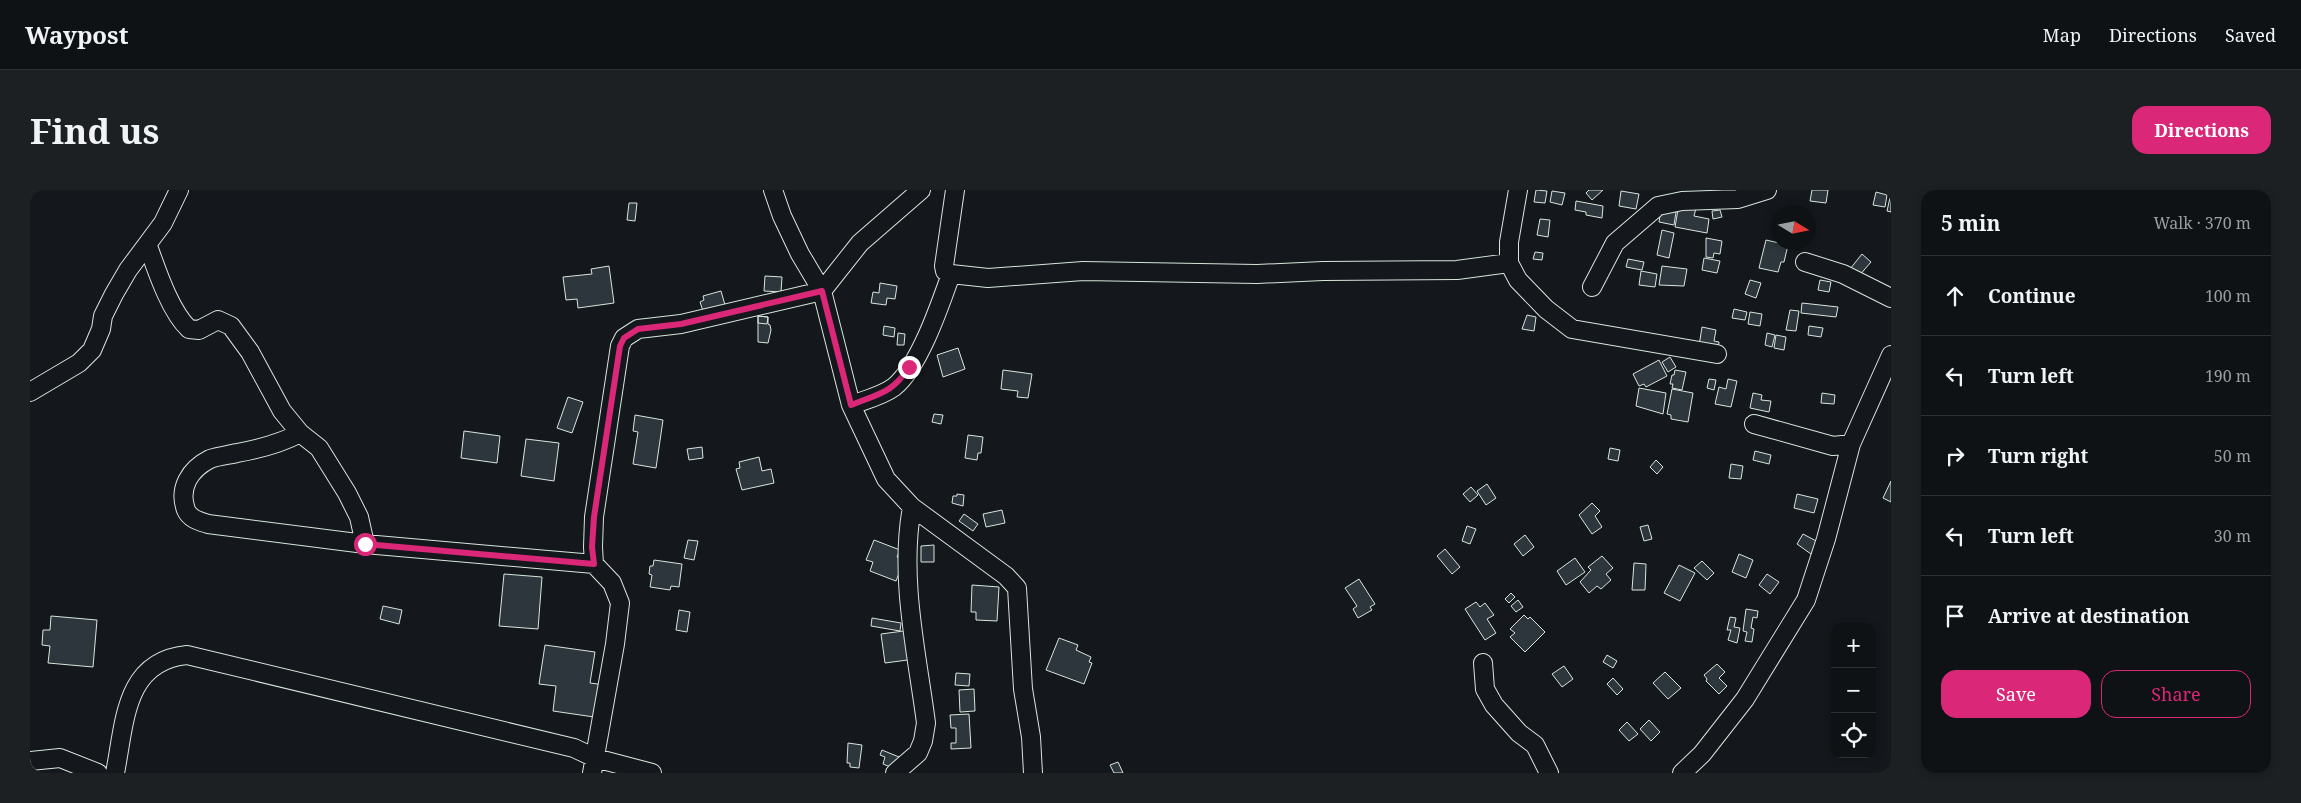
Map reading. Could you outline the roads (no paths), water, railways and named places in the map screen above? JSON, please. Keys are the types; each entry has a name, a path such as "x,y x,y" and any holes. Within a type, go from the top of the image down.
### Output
{"street":[{"path":"30,392 78,363 92,350 98,340 103,316 114,294 128,270 148,246 163,223 179,190"},
{"path":"773,190 796,247 810,274 822,291 851,405 886,479 912,507 1006,576 1017,588 1023,689 1031,737 1033,773"},
{"path":"594,765 620,603 612,583 594,564 592,547 594,517 620,346 624,338 638,329 681,324 822,291 860,243 921,190"},
{"path":"955,190 944,266 945,271 951,274 988,278 1083,271 1258,274 1323,271 1457,270 1509,263"},
{"path":"1518,190 1509,242 1509,263 1518,280 1530,295 1572,329 1717,354"},
{"path":"1592,287 1615,243 1658,206 1682,201 1738,199 1767,190"},
{"path":"148,246 158,275 182,323 189,329 199,330 218,320 231,326 250,352 266,386 282,411 300,433 319,448 347,493 359,517 365,544"},
{"path":"1805,262 1843,274 1891,298"},
{"path":"851,405 892,389 900,381 930,331 951,274"},
{"path":"1682,773 1702,754 1745,700 1806,600 1826,539 1850,444 1891,355"},
{"path":"1754,424 1833,446 1850,444"},
{"path":"300,433 277,444 211,459 194,471 184,484 184,503 188,515 208,524 365,544 594,564"},
{"path":"896,773 918,753 924,741 926,723 908,574 908,531 912,507"},
{"path":"115,773 129,703 140,676 160,661 172,656 187,655 574,748 594,765 652,773"},
{"path":"1483,663 1485,689 1494,705 1519,733 1535,745 1549,773"},
{"path":"30,761 60,758 98,773"}]}
